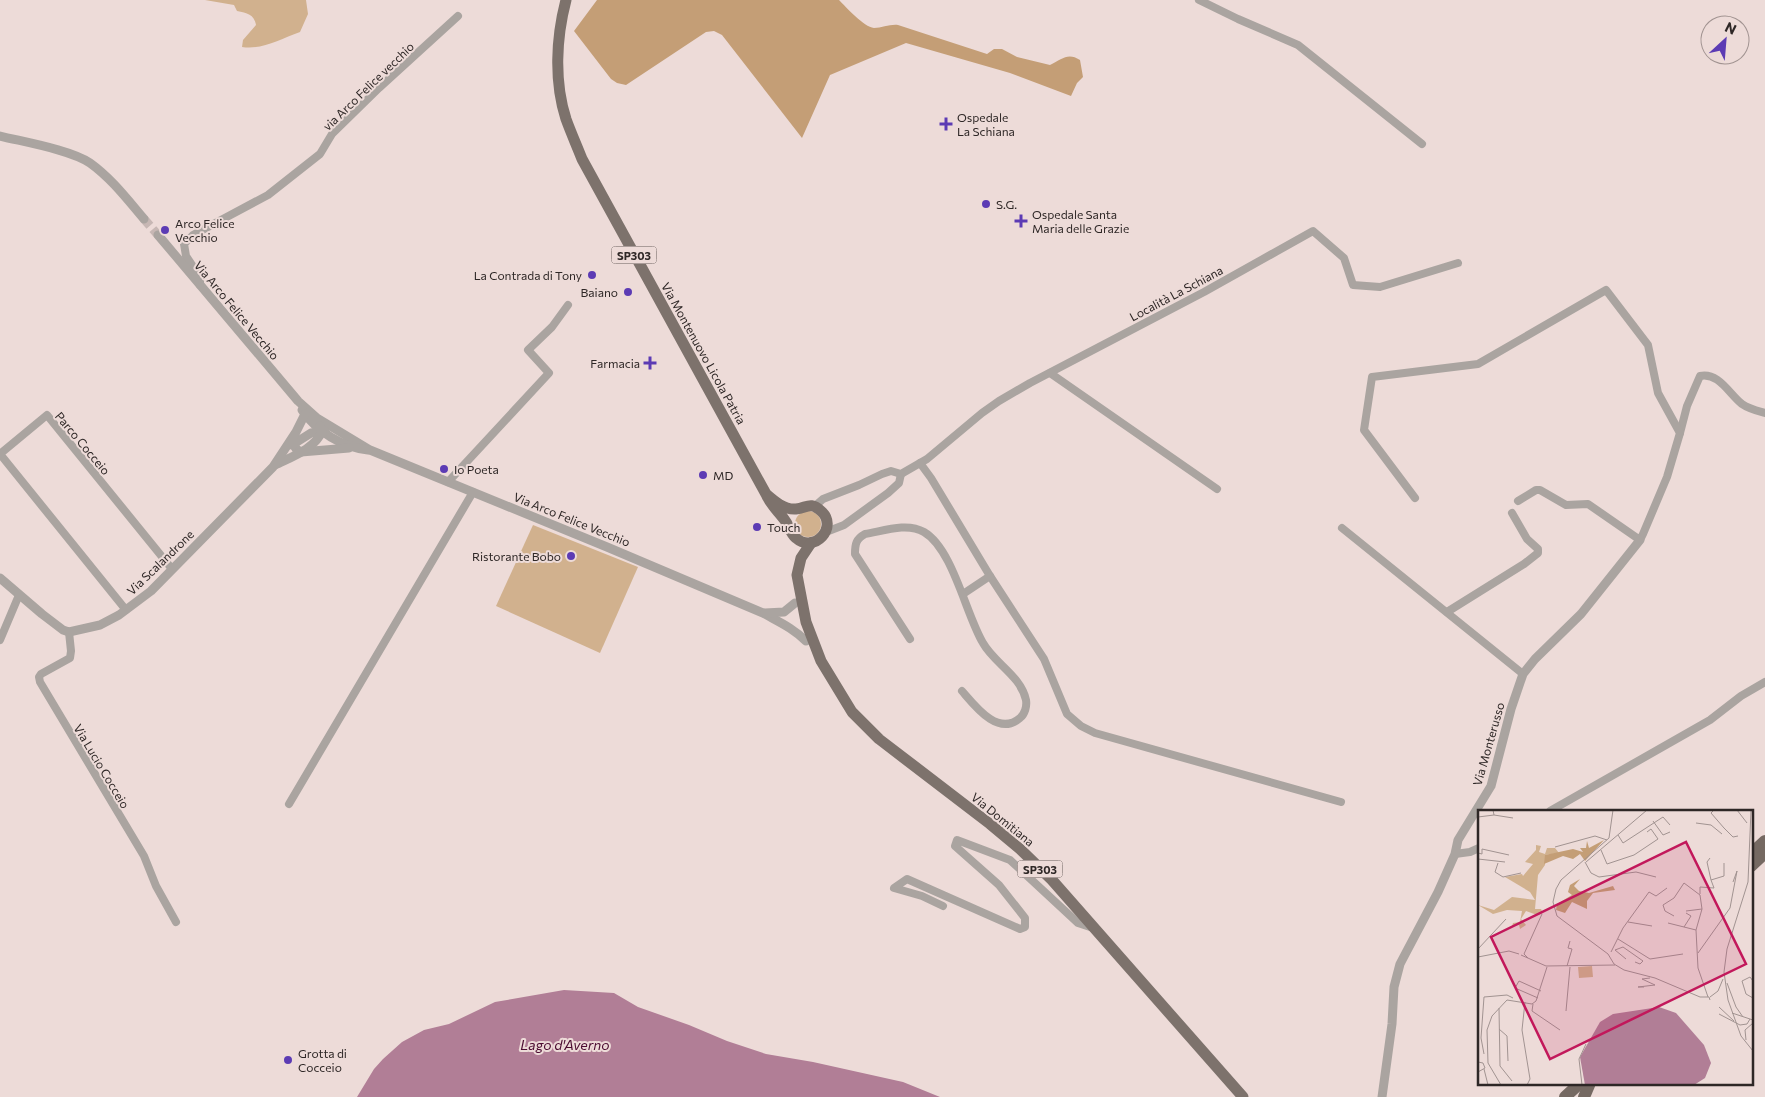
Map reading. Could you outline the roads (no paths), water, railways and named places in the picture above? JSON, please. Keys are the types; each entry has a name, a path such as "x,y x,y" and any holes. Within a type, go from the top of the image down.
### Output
{"highway":[{"path":"1752,853 1765,841"},
{"path":"1752,865 1765,853"},
{"path":"1566,1097 1582,1084"},
{"path":"1573,1097 1582,1084"},
{"path":"1582,1084 1584,1097"}],"main road":[{"name":"Via Montenuovo Licola Patria","path":"566,0 559,39 559,84 566,119 582,159 770,503 789,526 795,538"},
{"name":"Via Montenuovo Licola Patria","path":"766,494 783,506 797,509"},
{"path":"789,526 791,516 797,509 806,505 815,506 824,513 827,522 826,532 822,538 810,543 802,542 795,538"},
{"name":"Via Domitiana","path":"795,538 796,550 793,581 795,603 821,661"},
{"name":"Via Domitiana","path":"810,543 801,558 797,575 806,641 821,661 839,692 865,726 1020,849 1052,880 1243,1097"}],"street":[{"path":"1199,0 1298,46 1422,144"},
{"name":"via Arco Felice vecchio","path":"200,285 200,277 186,256 184,244 193,235 268,195 320,154 332,134 458,16"},
{"path":"0,136 61,152 88,162 113,183 144,219"},
{"name":"Località La Schiana","path":"815,506 823,499 882,474 891,471 901,474 920,463 999,401 1197,296 1314,231 1344,258 1353,286 1380,287 1458,263"},
{"name":"Via Arco Felice Vecchio","path":"158,235 298,401"},
{"path":"1414,498 1364,430 1372,377 1478,364 1606,290 1648,345 1658,393 1680,433"},
{"path":"448,482 549,374 528,350 552,327 568,305"},
{"path":"1050,373 1218,489"},
{"path":"1518,501 1536,490 1540,490 1566,505 1588,504 1640,540 1667,477 1687,406 1700,376 1706,375 1716,378 1744,406 1765,413"},
{"path":"298,401 305,414 322,431 356,448"},
{"path":"298,401 317,418 370,450"},
{"path":"273,467 296,432 305,414"},
{"name":"Parco Cocceio","path":"126,610 0,454 47,415 172,570"},
{"path":"317,418 322,431"},
{"path":"273,467 301,452 317,440 322,431"},
{"path":"282,454 294,443 312,432 328,431 344,436"},
{"path":"296,432 294,443 301,452 342,447 370,450"},
{"name":"Via Arco Felice Vecchio","path":"370,450 763,613 785,623 806,641"},
{"path":"920,463 1044,659 1066,714 1081,726 1095,733 1341,802"},
{"name":"Via Scalandrone","path":"69,632 100,625 126,610 151,591 273,467"},
{"name":"Località La Schiana","path":"826,532 844,525 888,493 899,483 901,474"},
{"path":"289,804 474,492"},
{"path":"1447,612 1524,564 1538,553 1538,549 1527,539 1512,514"},
{"path":"910,639 855,554 855,544 859,537 865,534 910,526 924,532 933,539 944,554 983,643 1016,680 1023,691 1027,702 1026,710 1021,717 1010,723 994,722 976,707 962,691"},
{"path":"1342,528 1523,674"},
{"name":"Via Monterusso","path":"1478,810 1491,786 1511,710 1523,674 1535,659 1581,614 1640,540"},
{"path":"963,594 990,576"},
{"path":"0,578 63,630 69,632"},
{"path":"0,640 20,595"},
{"path":"763,613 784,612 795,603"},
{"path":"785,623 796,624 803,619"},
{"name":"Via Lucio Cocceio","path":"69,632 70,658 41,674 39,677 40,682 144,856 156,886 176,922"},
{"path":"1552,810 1710,720 1741,696 1765,682"},
{"name":"Via Monterusso","path":"1382,1097 1392,1024 1396,976 1400,964 1438,892 1455,854 1458,840 1478,810"},
{"path":"943,906 922,896 894,888 907,878 1015,927 1020,929 1026,927 1025,918 999,885 955,846 957,840 1010,860 1078,923 1094,929"},
{"path":"1455,854 1470,852 1478,848"}],"water":[{"name":"Lago d'Averno","path":"564,990 614,993 638,1007 766,1054 813,1062 903,1082 940,1097 357,1097 374,1069 383,1059 402,1042 424,1030 449,1024 495,1002"}],"tunnel":[{"path":"144,219 158,235"}],"place":[{"name":"Ospedale La Schiana","path":"946,124"},
{"name":"S.G.","path":"986,204"},
{"name":"Ospedale Santa Maria delle Grazie","path":"1021,221"},
{"name":"Arco Felice Vecchio","path":"165,230"},
{"name":"La Contrada di Tony","path":"592,275"},
{"name":"Baiano","path":"628,292"},
{"name":"Farmacia","path":"650,363"},
{"name":"Io Poeta","path":"444,469"},
{"name":"MD","path":"703,475"},
{"name":"Touch","path":"757,527"},
{"name":"Ristorante Bobo","path":"571,556"},
{"name":"Grotta di Cocceio","path":"288,1060"}]}
